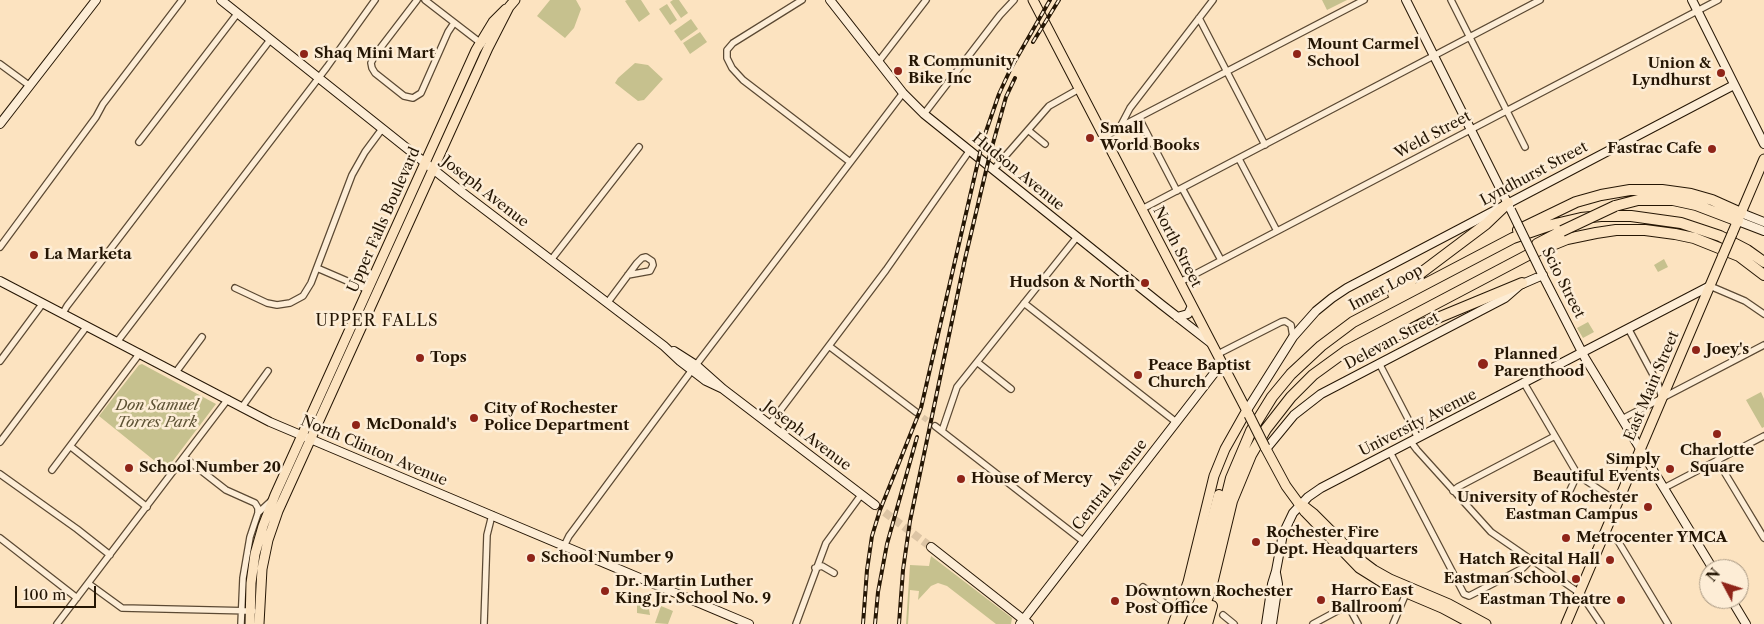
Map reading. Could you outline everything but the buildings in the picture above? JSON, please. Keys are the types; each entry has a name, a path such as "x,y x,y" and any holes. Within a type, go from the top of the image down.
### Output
{"highway":[{"path":"1433,280 1555,211 1601,195 1630,190 1672,191 1705,197 1740,217"},
{"path":"1467,286 1516,256 1615,206 1644,200 1673,200 1740,217"},
{"path":"1354,322 1414,280 1510,206"},
{"name":"Inner Loop","path":"1190,624 1204,585 1231,478 1240,454 1250,416 1272,397 1298,366 1328,340 1354,322 1500,245 1532,231 1566,221 1601,216 1651,218 1691,226 1729,241 1764,262"},
{"path":"1198,624 1211,588 1227,520 1239,482 1251,455 1272,420 1298,389 1321,368 1346,351 1521,258 1558,242 1596,233 1625,230 1665,232 1702,241 1739,256 1764,275"},
{"path":"1298,389 1323,370 1358,351 1522,283"},
{"path":"1178,624 1195,584 1210,524 1223,483 1236,455 1250,416"},
{"path":"1207,624 1214,598 1227,520"}],"main road":[{"name":"Upper Falls Boulevard","path":"250,624 251,583 255,554 275,495 306,437 484,45 515,0"},
{"name":"North Street","path":"1033,0 1286,486 1300,504 1313,512 1367,566 1408,590"},
{"name":"East Main Street","path":"1566,624 1764,159"},
{"name":"Upper Falls Boulevard","path":"250,611 271,531 306,437 368,290 429,166"},
{"path":"1173,624 1188,582 1214,476 1225,449 1250,416"},
{"path":"1408,590 1472,624"},
{"path":"1408,590 1449,604 1486,624"},
{"name":"Upper Falls Boulevard","path":"250,611 259,624"}],"street":[{"path":"0,124 96,0"},
{"path":"0,247 96,118 103,104 182,0"},
{"name":"Joseph Avenue","path":"221,0 429,166 874,505"},
{"path":"117,342 318,78 374,0"},
{"path":"416,0 371,63 375,73 404,96 415,98 422,91 448,32 454,23"},
{"path":"426,0 484,45"},
{"path":"802,0 733,43 727,50 727,58 732,68 743,80 850,162"},
{"path":"879,61 926,0"},
{"path":"924,114 994,22 1014,0"},
{"path":"1120,127 1130,108 1213,0"},
{"path":"1104,138 1120,127 1364,0"},
{"name":"Scio Street","path":"1406,0 1582,352 1707,559"},
{"path":"1452,0 1526,147"},
{"path":"1142,209 1540,0"},
{"path":"1692,0 1764,144"},
{"name":"Weld Street","path":"1180,282 1718,0"},
{"name":"Hudson Avenue","path":"834,2 903,93 924,114 1177,317 1211,342"},
{"path":"138,142 237,14"},
{"path":"1199,18 1265,145"},
{"path":"63,314 270,40"},
{"path":"0,64 30,86"},
{"name":"Lyndhurst Street","path":"1250,416 1293,337 1316,311 1348,288 1510,206 1734,85"},
{"path":"994,170 1048,106 1079,89"},
{"path":"564,546 569,536 694,368 903,93"},
{"path":"1138,118 1221,260"},
{"path":"235,288 267,303 277,305 297,300 306,293 352,175 365,152 382,129"},
{"path":"1028,130 1045,144"},
{"path":"551,260 639,147"},
{"path":"770,424 892,262 970,150"},
{"path":"1239,159 1277,231"},
{"path":"1740,217 1764,222"},
{"path":"1740,217 1764,232"},
{"path":"942,431 957,386 1077,237"},
{"path":"317,268 368,290"},
{"name":"Delevan Street","path":"1266,448 1290,419 1326,391 1507,297 1522,283 1542,273"},
{"path":"608,302 628,275"},
{"name":"North Clinton Avenue","path":"0,281 270,422 748,624"},
{"path":"1710,286 1745,301 1764,314"},
{"name":"University Avenue","path":"1276,571 1284,530 1291,516 1300,504 1321,488 1710,286"},
{"path":"0,360 43,303"},
{"path":"1024,303 1176,422"},
{"path":"1177,317 1188,314 1192,306"},
{"path":"1220,358 1281,322 1285,321 1291,325 1293,337"},
{"path":"0,442 87,326"},
{"path":"1628,328 1658,384 1662,398"},
{"path":"176,372 202,337"},
{"path":"1622,419 1764,345"},
{"path":"829,346 916,412"},
{"path":"52,470 140,353"},
{"name":"Central Avenue","path":"1024,622 1176,422 1220,358"},
{"path":"976,362 1011,389"},
{"path":"1379,363 1415,440 1417,450 1494,535 1579,593 1601,624"},
{"path":"242,407 268,370"},
{"path":"1524,383 1578,473 1601,492 1618,502"},
{"path":"58,624 228,400"},
{"path":"935,426 1084,541"},
{"path":"1453,491 1555,436"},
{"path":"1664,488 1764,436"},
{"path":"70,446 147,507"},
{"path":"1390,452 1464,594 1469,596 1473,594 1523,568 1531,560"},
{"path":"184,458 226,490 255,503 258,508 244,564 250,611 241,624"},
{"path":"1717,460 1764,538"},
{"path":"1566,499 1578,473"},
{"path":"0,474 110,555"},
{"path":"258,513 275,495"},
{"path":"796,624 826,542 862,495"},
{"path":"484,624 487,531 492,515"},
{"path":"1604,533 1618,541 1668,624"},
{"path":"0,538 78,598"},
{"path":"930,548 1024,622"},
{"path":"816,568 822,566 834,573"},
{"path":"1266,624 1272,584 1276,571"},
{"path":"1272,624 1278,584 1276,571"},
{"path":"88,584 122,608 250,611"},
{"path":"1143,587 1178,613"},
{"path":"1394,624 1408,590"},
{"path":"1314,624 1344,608 1352,611 1358,624"},
{"path":"1737,609 1746,624"},
{"path":"1223,615 1234,624"}],"green space":[{"path":"550,0 576,0 581,9 574,28 565,38 537,16"},
{"path":"641,0 650,14 639,22 625,1"},
{"path":"679,0 688,13 681,18 670,2"},
{"path":"1322,0 1347,0 1327,10"},
{"path":"667,4 677,20 670,25 659,9"},
{"path":"691,19 698,29 681,41 674,31"},
{"path":"700,32 707,42 690,54 683,43"},
{"path":"635,63 648,65 663,79 644,100 638,101 615,83"},
{"path":"1664,259 1668,267 1658,272 1654,265"},
{"path":"1588,322 1594,332 1583,338 1577,328"},
{"name":"Don Samuel Torres Park","path":"142,364 216,404 166,470 99,416 139,365"},
{"path":"1761,392 1764,399 1764,427 1762,428 1746,400"},
{"path":"931,556 1012,618 1011,624 996,624 947,586 938,583 931,586 918,600 919,591 910,590 908,624 906,624 910,565 929,566"},
{"path":"641,596 647,598 650,615 637,613 637,604 639,604"},
{"path":"661,606 673,611 668,624 655,623"}],"tunnel":[{"path":"916,412 935,426"},
{"path":"875,505 931,547"}],"railway":[{"path":"863,624 867,570 872,536 880,510 921,408 983,140 999,94 1011,68 1050,0"},
{"path":"1033,42 1059,0"},
{"path":"899,624 903,570 910,521 965,259 990,154 1006,97 1015,78"},
{"path":"875,624 878,592 887,544 917,437"}],"place":[{"name":"Shaq Mini Mart","path":"304,54"},
{"name":"Mount Carmel School","path":"1297,54"},
{"name":"R Community Bike Inc","path":"898,71"},
{"name":"Union & Lyndhurst","path":"1721,73"},
{"name":"Small World Books","path":"1090,138"},
{"name":"Fastrac Cafe","path":"1712,149"},
{"name":"La Marketa","path":"34,255"},
{"name":"Hudson & North","path":"1145,283"},
{"name":"Joey's","path":"1696,350"},
{"name":"Tops","path":"420,358"},
{"name":"Planned Parenthood","path":"1483,364"},
{"name":"Peace Baptist Church","path":"1138,375"},
{"name":"City of Rochester Police Department","path":"474,418"},
{"name":"McDonald's","path":"356,425"},
{"name":"Charlotte Square","path":"1717,434"},
{"name":"School Number 20","path":"129,468"},
{"name":"Simply Beautiful Events","path":"1670,469"},
{"name":"House of Mercy","path":"961,479"},
{"name":"University of Rochester Eastman Campus","path":"1648,507"},
{"name":"Metrocenter YMCA","path":"1566,538"},
{"name":"Rochester Fire Dept. Headquarters","path":"1256,542"},
{"name":"School Number 9","path":"531,558"},
{"name":"Hatch Recital Hall","path":"1610,560"},
{"name":"Eastman School","path":"1576,579"},
{"name":"Dr. Martin Luther King Jr. School No. 9","path":"605,591"},
{"name":"Harro East Ballroom","path":"1321,600"},
{"name":"Eastman Theatre","path":"1621,600"},
{"name":"Downtown Rochester Post Office","path":"1115,601"}],"district":[{"name":"UPPER FALLS","path":"377,321"}]}
